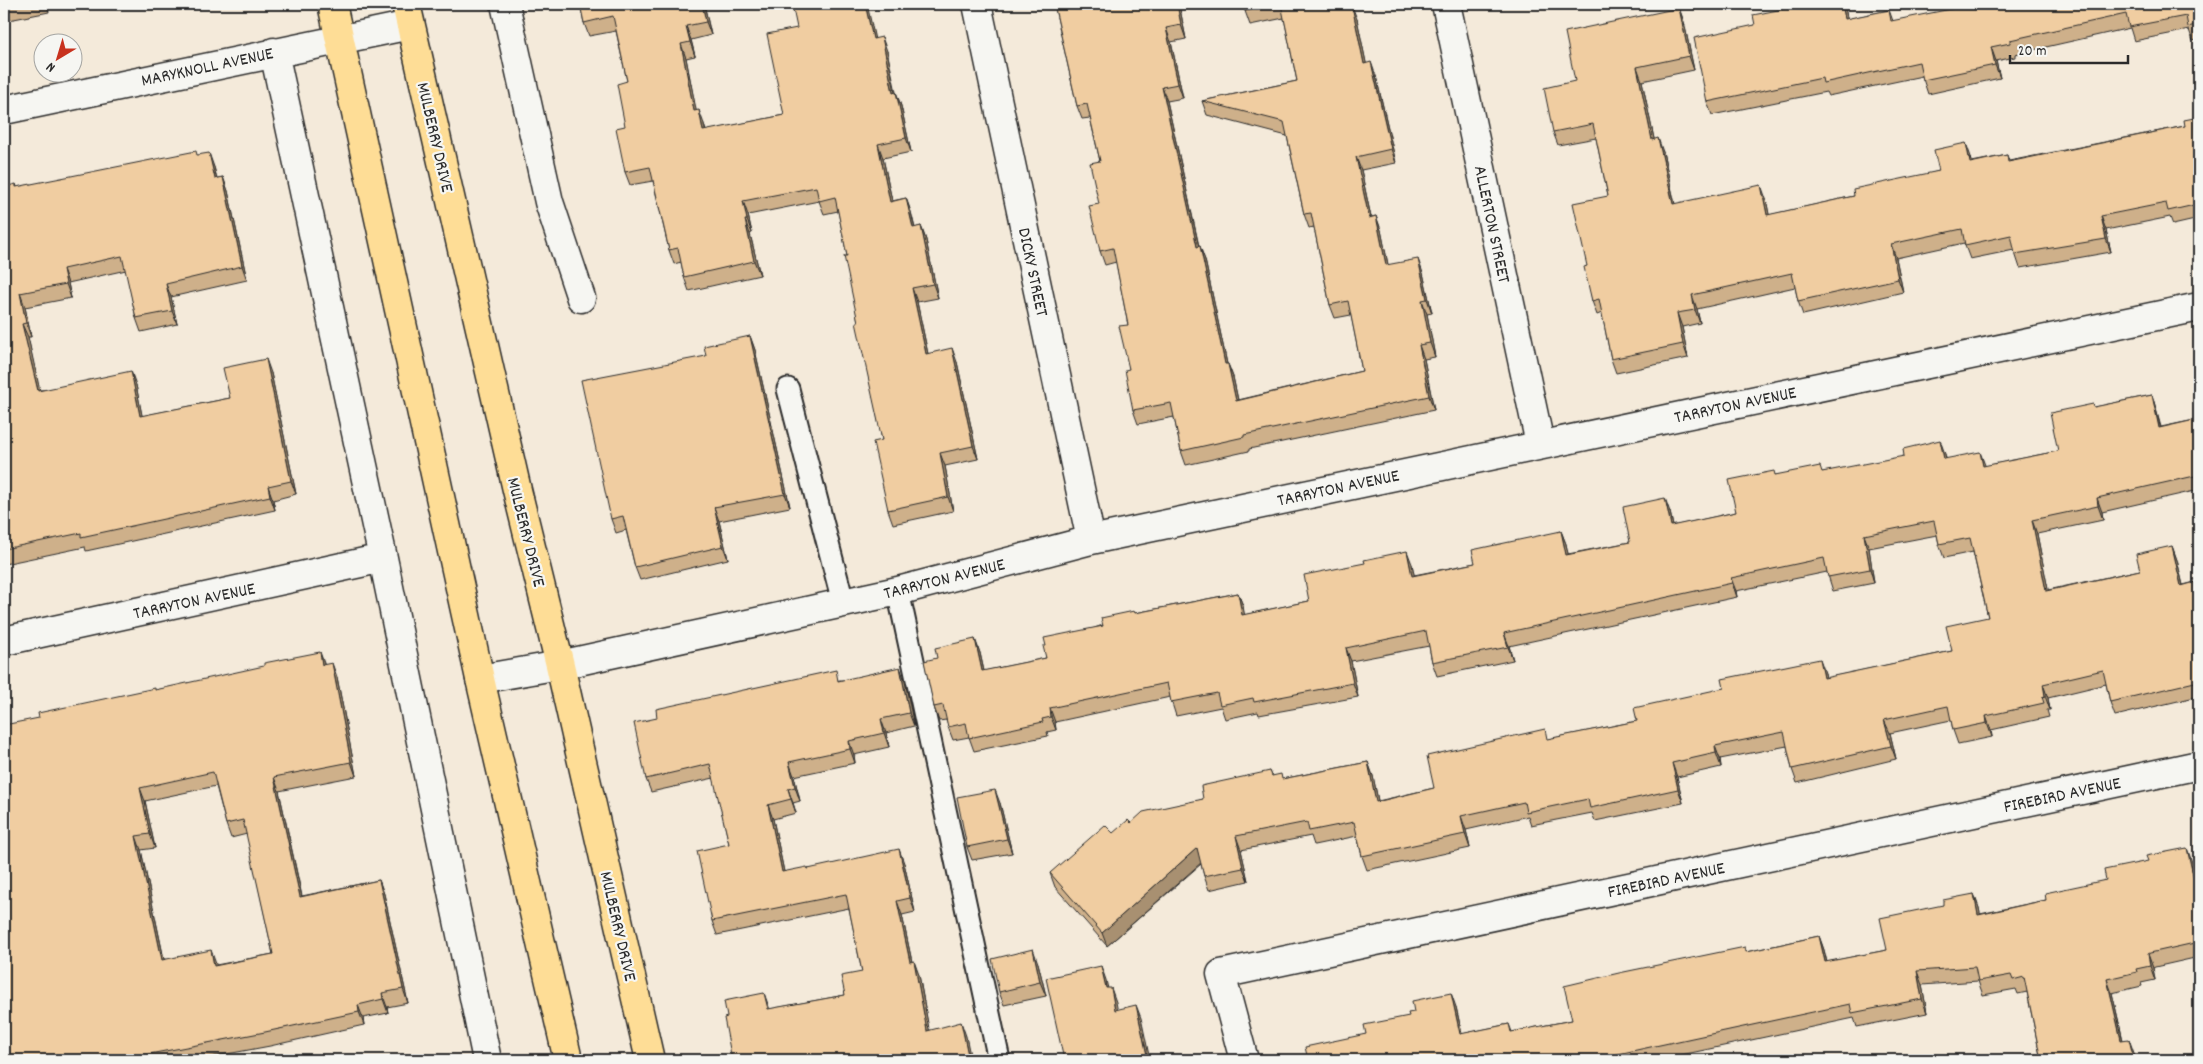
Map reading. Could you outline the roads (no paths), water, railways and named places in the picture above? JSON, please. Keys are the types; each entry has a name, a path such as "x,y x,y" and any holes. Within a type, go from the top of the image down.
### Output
{"main road":[{"path":"332,4 480,679 568,1060"},
{"name":"MULBERRY DRIVE","path":"408,14 650,1060"}],"street":[{"path":"505,4 549,202 581,298"},
{"name":"DICKY STREET","path":"977,4 1091,540"},
{"name":"ALLERTON STREET","path":"1446,4 1540,444"},
{"name":"MARYKNOLL AVENUE","path":"4,110 339,39 408,14"},
{"path":"274,52 383,558 487,1060"},
{"name":"TARRYTON AVENUE","path":"480,679 560,665 898,591 1091,540 1540,444 2199,307"},
{"name":"TARRYTON AVENUE","path":"4,641 383,558"},
{"name":"FIREBIRD AVENUE","path":"1244,1060 1221,974 2199,765"}],"lane":[{"path":"788,388 843,602"},
{"path":"898,591 999,1060"}]}
